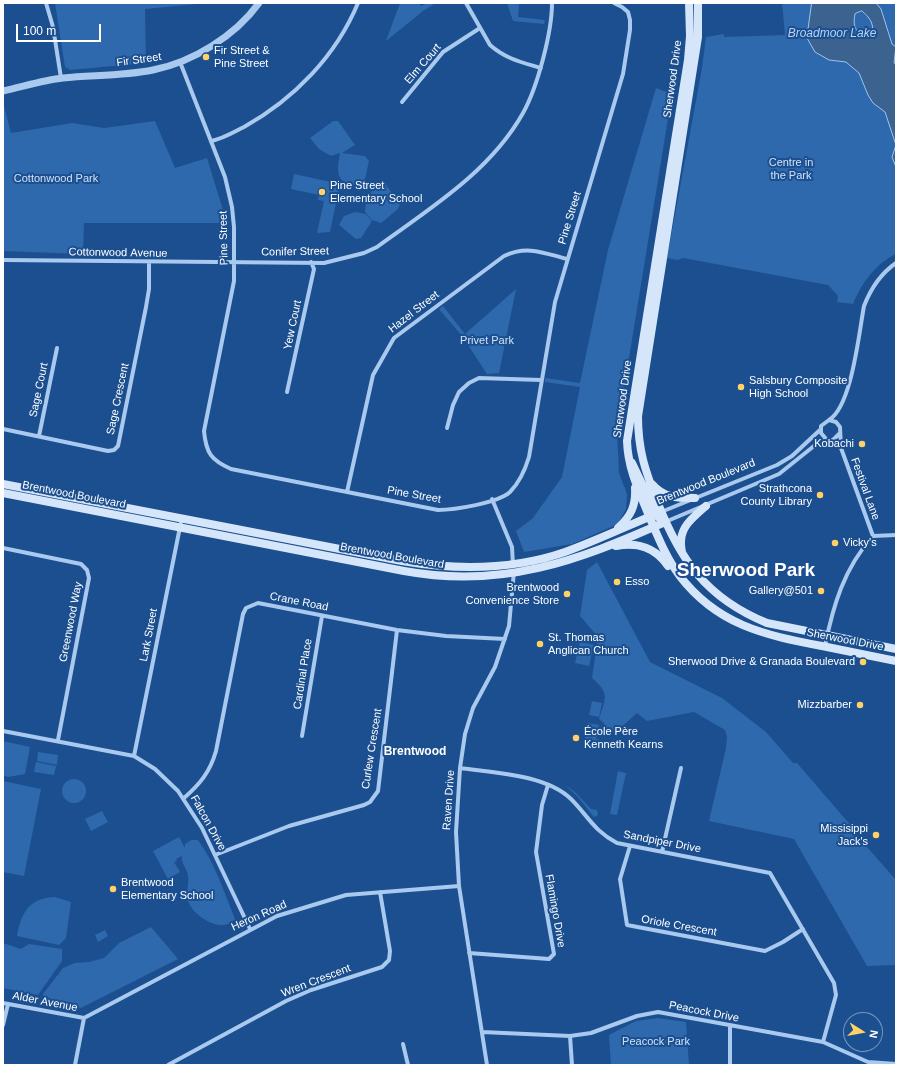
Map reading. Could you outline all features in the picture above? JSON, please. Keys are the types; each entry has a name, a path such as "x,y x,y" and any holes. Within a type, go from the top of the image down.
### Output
{"main road":[{"name":"Sherwood Drive","path":"689,3 690,36 688,60 627,441 627,453 634,481 656,514 665,522 674,542 684,558 702,581 738,610 766,623 896,650"},
{"name":"Sherwood Drive","path":"698,3 698,37 695,62 638,416 640,453 649,481 656,514 653,527 671,563 680,576 712,607 736,622 764,634 896,661"},
{"path":"627,453 656,514"},
{"path":"614,532 630,516 633,509 636,500 634,481"},
{"path":"649,481 658,491 667,496 695,498"},
{"name":"Brentwood Boulevard","path":"3,484 429,565 458,567 513,564 564,552 656,514"},
{"name":"Brentwood Boulevard","path":"3,493 422,575 458,578 514,574 552,566 603,548 665,522"},
{"path":"684,558 680,541 681,533 685,526 706,506"},
{"path":"603,548 630,544 643,546 656,552 670,568 680,576"}],"street":[{"path":"46,3 53,28 61,78"},
{"name":"Fir Street","path":"3,91 61,78 137,73 171,66 201,52 233,32 259,3"},
{"path":"211,141 230,134 266,114 301,84 326,59 340,38 358,3"},
{"path":"466,3 490,45 505,57 541,68"},
{"name":"Conifer Street","path":"233,262 324,262 342,259 377,247 473,175 499,146 523,113 541,68 552,22 552,3"},
{"name":"Pine Street","path":"180,62 225,177 232,207 234,227 234,281 204,431 208,451 215,461 231,469 438,510 466,508 492,499 502,498 510,492 523,474 529,457 555,302 623,74 630,30 630,20 628,12 614,3"},
{"name":"Elm Court","path":"402,102 443,52 480,28"},
{"name":"Hazel Street","path":"347,492 373,375 394,338 511,252 518,250 533,250 567,259"},
{"name":"Cottonwood Avenue","path":"3,260 233,262"},
{"name":"Sage Crescent","path":"3,429 108,451 114,450 118,446 146,307 149,289 149,262"},
{"name":"Yew Court","path":"287,392 314,268 311,262"},
{"path":"830,420 838,424 840,433 836,438 830,440 824,438 820,429 823,423 835,416 848,388 864,306 868,294 876,281 886,270 896,263"},
{"name":"Sage Court","path":"38,436 57,348"},
{"path":"447,428 459,392 479,378 541,380"},
{"name":"Brentwood Boulevard","path":"656,514 781,462 806,444 820,429"},
{"name":"Festival Lane","path":"840,433 841,448 872,536"},
{"name":"Brentwood Boulevard","path":"665,522 779,474 824,438"},
{"name":"Festival Lane","path":"830,440 841,448"},
{"name":"Raven Drive","path":"487,1065 459,886 456,850 460,768 465,734 473,708 495,667 505,639 512,610 514,574 512,547 492,499"},
{"name":"Lark Street","path":"134,756 182,517"},
{"path":"824,647 835,599 856,558 872,536 896,535"},
{"name":"Greenwood Way","path":"3,548 81,564 88,574 89,578 58,740"},
{"name":"Crane Road","path":"184,798 204,779 212,766 243,614 246,608 258,602 397,630 446,636 505,639"},
{"name":"Cardinal Place","path":"302,736 322,616"},
{"name":"Curlew Crescent","path":"215,855 289,826 364,805 374,797 378,791 397,630"},
{"name":"Falcon Drive","path":"3,731 58,740 134,756 166,778 184,798 202,828 250,929"},
{"name":"Sandpiper Drive","path":"460,768 535,780 548,785 570,798 598,831 617,843 770,873 834,983 836,991 823,1042"},
{"path":"662,852 681,768"},
{"name":"Flamingo Drive","path":"469,953 549,959 554,954 536,852 542,805 548,785"},
{"name":"Oriole Crescent","path":"630,846 620,880 627,925 765,951 783,942 803,929"},
{"name":"Heron Road","path":"84,1018 277,916 346,894 459,886"},
{"name":"Wren Crescent","path":"168,1065 286,1001 311,990 382,967 389,960 390,951 380,892"},
{"path":"3,1025 5,1003"},
{"name":"Alder Avenue","path":"5,1003 84,1018"},
{"name":"Peacock Drive","path":"482,1032 570,1036 591,1033 636,1016 658,1012 823,1042 868,1064 896,1064"},
{"path":"75,1065 84,1018"},
{"path":"730,1026 730,1065"},
{"path":"570,1036 572,1065"},
{"path":"403,1044 408,1065"}],"green space":[{"path":"55,3 208,3 145,9 146,63 70,70 65,67"},
{"path":"400,3 419,3 421,6 427,3 436,3 423,11 386,41"},
{"path":"507,3 519,3 518,17 545,20 544,24 513,21"},
{"name":"Centre in the Park","path":"782,3 896,3 896,254 882,263 870,275 860,289 853,304 837,302 838,296 828,285 683,258 678,260 667,258 702,68 706,37 724,34 724,37 785,35"},
{"path":"656,88 672,94 617,432 619,473 627,494 626,509 618,524 572,544 524,552 516,531 533,518 562,477 580,387 545,382 545,378 580,383 608,250"},
{"name":"Cottonwood Park","path":"3,102 11,133 72,123 104,128 155,121 175,168 207,158 227,223 84,223 83,254 3,251"},
{"path":"333,121 338,121 355,145 342,153 365,156 369,161 363,188 348,184 340,178 338,168 340,153 331,156 319,149 310,138"},
{"path":"294,174 340,184 330,232 317,233 324,201 318,200 319,195 291,189"},
{"path":"383,181 400,204 398,209 381,223 372,220 365,212 370,194 375,187"},
{"path":"355,212 366,214 372,221 361,238 356,239 339,225 344,216"},
{"name":"Privet Park","path":"516,289 499,373 487,374 462,336 439,309 443,306 465,334"},
{"path":"597,562 650,662 722,698 766,732 793,763 797,763 896,880 896,965 867,966 794,839 709,821 726,748 727,737 725,730 694,712 647,721 637,713 616,732 608,735 604,723 599,719 605,701 604,692 598,683 592,678 598,637 580,616 587,570"},
{"path":"580,642 594,645 589,666 575,663"},
{"path":"592,701 602,703 599,717 589,715"},
{"path":"588,723 599,725 596,739 600,740 598,750 583,747"},
{"path":"3,741 30,747 25,774 8,777 3,775"},
{"path":"38,752 58,755 57,765 37,761"},
{"path":"36,762 56,766 54,775 34,772"},
{"path":"618,771 626,773 617,815 610,814"},
{"path":"74,779 82,783 86,791 82,799 74,803 66,799 62,791 66,783"},
{"path":"3,781 41,789 24,876 3,872"},
{"path":"564,784 575,792 591,809 597,810 598,815 594,817 578,797"},
{"path":"102,811 108,822 91,831 85,819"},
{"path":"179,837 185,848 185,844 191,840 198,840 204,849 219,878 235,919 229,923 223,925 208,922 191,907 187,898 188,876 182,861 182,856 174,862 180,872 168,879 153,851"},
{"path":"55,897 71,902 66,938 59,945 17,936 21,920 28,908 39,900"},
{"path":"151,927 178,959 81,1008 57,1003 44,1003 43,994 63,968 75,963 89,962 104,958 119,943"},
{"path":"105,930 108,936 98,942 95,935"},
{"path":"3,943 21,949 29,944 62,949 62,961 38,995 3,988"},
{"name":"Peacock Park","path":"658,1018 686,1022 689,1065 611,1065 609,1035 636,1021"}],"water":[{"name":"Broadmoor Lake","path":"812,3 876,3 881,9 892,44 896,47 894,63 896,64 896,145 885,112 873,103 859,73 846,62 829,60 815,52 807,38","holes":["862,11 872,23 873,33 863,37 856,29 854,21 855,14"]},
{"path":"896,145 896,167 892,157"}],"place":[{"name":"Fir Street & Pine Street","path":"206,57"},
{"name":"Pine Street Elementary School","path":"322,192"},
{"name":"Salsbury Composite High School","path":"741,387"},
{"name":"Kobachi","path":"862,444"},
{"name":"Strathcona County Library","path":"820,495"},
{"name":"Vicky's","path":"835,543"},
{"name":"Esso","path":"617,582"},
{"name":"Gallery@501","path":"821,591"},
{"name":"Brentwood Convenience Store","path":"567,594"},
{"name":"St. Thomas Anglican Church","path":"540,644"},
{"name":"Sherwood Drive & Granada Boulevard","path":"863,662"},
{"name":"Mizzbarber","path":"860,705"},
{"name":"École Père Kenneth Kearns","path":"576,738"},
{"name":"Missisippi Jack's","path":"876,835"},
{"name":"Brentwood Elementary School","path":"113,889"}],"district":[{"name":"Sherwood Park","path":"746,571"},
{"name":"Brentwood","path":"415,752"}]}
